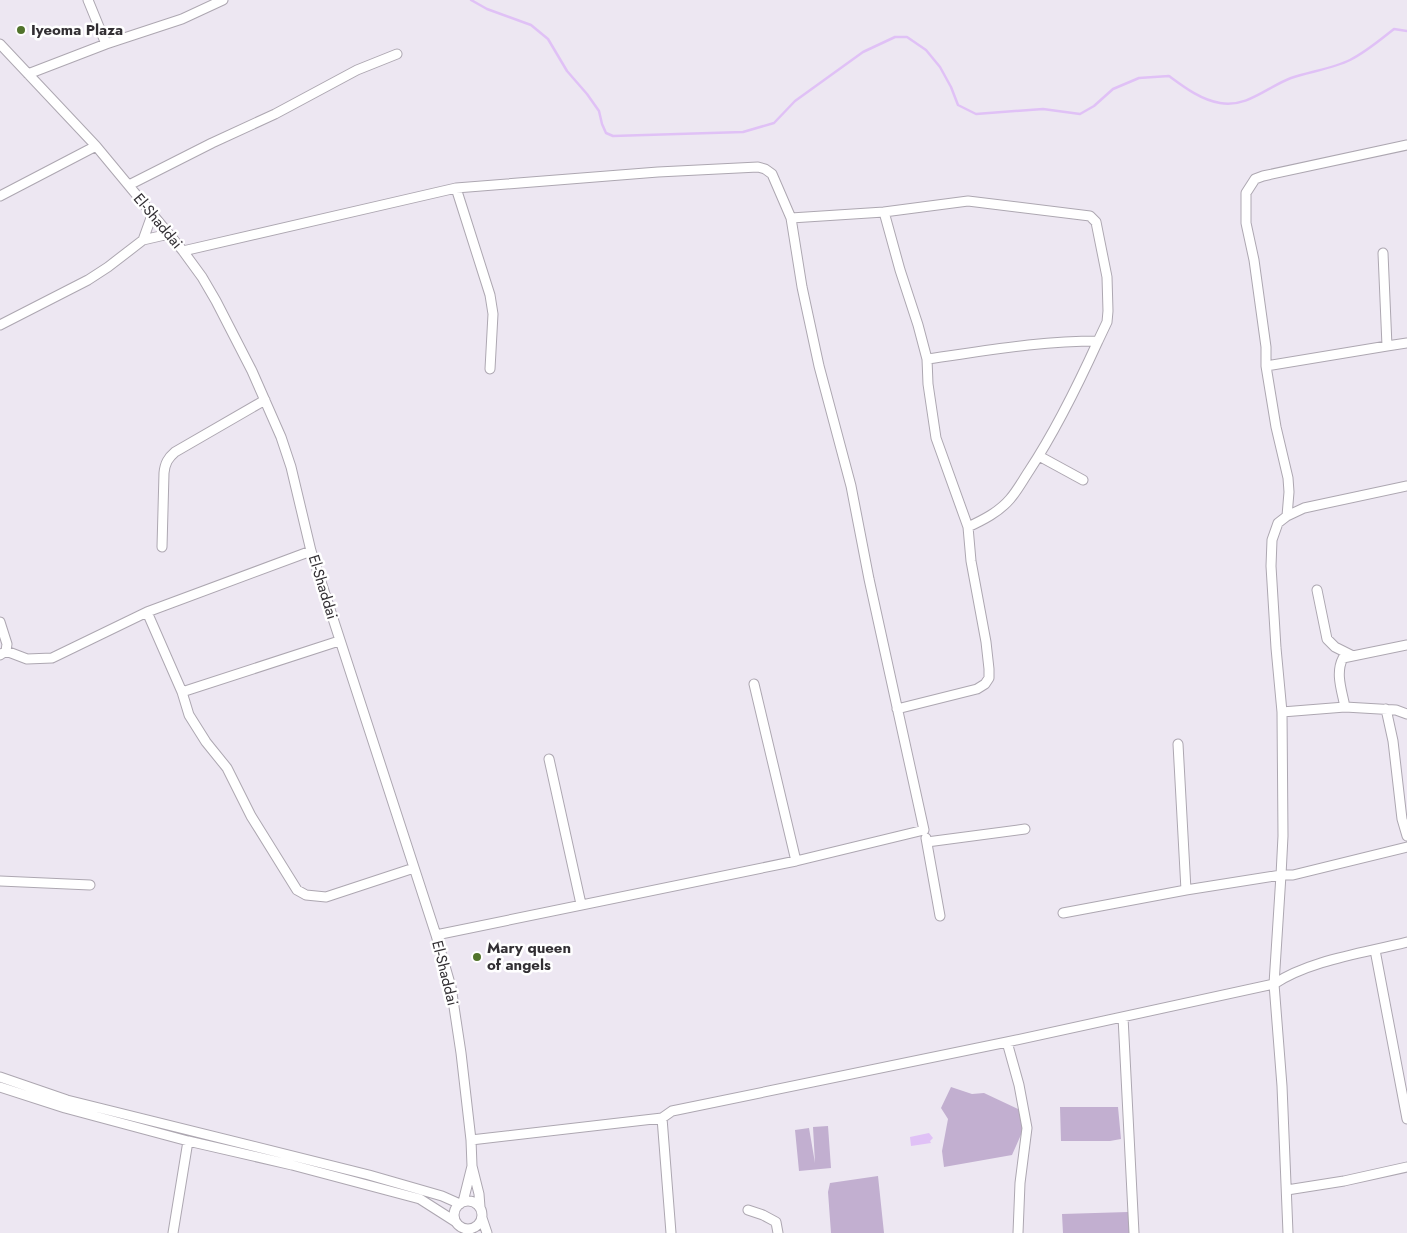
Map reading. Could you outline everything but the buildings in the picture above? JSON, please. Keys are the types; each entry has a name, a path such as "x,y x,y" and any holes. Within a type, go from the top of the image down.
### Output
{"street":[{"path":"88,0 106,44"},
{"path":"28,74 106,44 182,19 223,0"},
{"name":"El-Shaddai","path":"0,44 96,146 183,251 202,277 216,300 252,371 281,437 291,467 312,551 436,935 451,987 461,1053 471,1140 472,1166 479,1194 480,1207"},
{"path":"129,185 275,114 357,70 397,54"},
{"path":"1287,516 1288,478 1276,426 1266,366 1266,347 1254,260 1246,223 1246,193 1255,179 1282,170 1407,145"},
{"path":"0,196 96,146"},
{"path":"183,251 456,188 658,172 758,167 772,174 791,218 809,322 853,496 897,709 927,842 940,916"},
{"path":"456,188 484,273 493,314 490,369"},
{"path":"791,218 884,212 968,201 1094,218 1107,278 1107,322 1075,391 1039,456 1009,500 987,518 968,527"},
{"path":"884,212 927,359 928,384 936,438 968,527 973,575 986,642 989,678 985,684 977,689 897,709"},
{"path":"143,240 152,215"},
{"path":"0,325 88,280 143,240 169,234"},
{"path":"1383,253 1388,346"},
{"path":"927,359 1019,345 1062,341 1098,341"},
{"path":"1266,366 1407,343"},
{"path":"162,547 164,473 165,464 169,457 265,400"},
{"path":"1039,456 1083,480"},
{"path":"1288,1233 1282,1086 1274,984 1283,836 1282,712 1271,566 1272,540 1278,523 1287,516 1304,508 1407,486"},
{"path":"0,622 7,644 3,653 27,659 52,658 147,612 312,551"},
{"path":"1317,590 1327,639 1335,647 1353,656"},
{"path":"147,612 182,692 189,715 206,742 227,768 251,816 297,890 306,895 326,896 414,868"},
{"path":"182,692 340,641"},
{"path":"1345,707 1339,673 1343,658 1407,645"},
{"path":"754,684 796,861"},
{"path":"1282,712 1345,707 1396,710 1407,714"},
{"path":"1386,709 1393,741 1402,819 1407,836"},
{"path":"1178,744 1186,890"},
{"path":"548,759 581,904"},
{"path":"436,935 796,861 924,830"},
{"path":"927,842 1025,830"},
{"path":"1063,913 1281,874 1293,875 1407,848"},
{"path":"0,881 90,885"},
{"path":"471,1140 662,1118 672,1111 1007,1042 1274,984 1287,976 1312,966 1407,942"},
{"path":"1375,950 1407,1119"},
{"path":"1123,1017 1134,1233"},
{"path":"1007,1042 1019,1085 1027,1128 1016,1233"},
{"path":"0,1077 66,1104 188,1141 378,1177 462,1203 472,1202 480,1207 487,1233"},
{"path":"0,1087 293,1161 420,1199 467,1231 478,1225 482,1218"},
{"path":"662,1118 671,1233"},
{"path":"173,1233 188,1141"},
{"path":"456,1222 454,1214 462,1203 472,1166"},
{"path":"1287,1190 1344,1181 1407,1167"},
{"path":"748,1210 776,1222 778,1233"}],"shaded area":[{"path":"951,1087 972,1094 984,1093 1018,1109 1027,1121 1012,1155 944,1167 942,1151 948,1119 941,1108"},
{"path":"1060,1107 1118,1107 1121,1139 1110,1141 1061,1141"},
{"path":"828,1126 831,1168 799,1171 795,1130 809,1128 815,1163 813,1127"},
{"path":"929,1133 933,1138 930,1141 931,1143 911,1146 910,1137"},
{"path":"878,1176 884,1233 831,1233 828,1192 830,1183"},
{"path":"1128,1212 1130,1233 1063,1233 1062,1214"}],"waterway":[{"path":"471,0 487,9 531,25 548,39 567,71 599,111 606,133 613,136 743,132 774,123 795,101 863,52 895,37 907,37 926,50 940,67 958,105 976,114 1043,109 1080,114 1094,106 1113,89 1139,78 1169,76 1206,99 1220,103 1230,104 1248,100 1291,78 1350,60 1367,50 1394,29 1407,31"}],"place":[{"name":"Iyeoma Plaza","path":"21,30"},
{"name":"Mary queen of angels","path":"477,957"}]}
